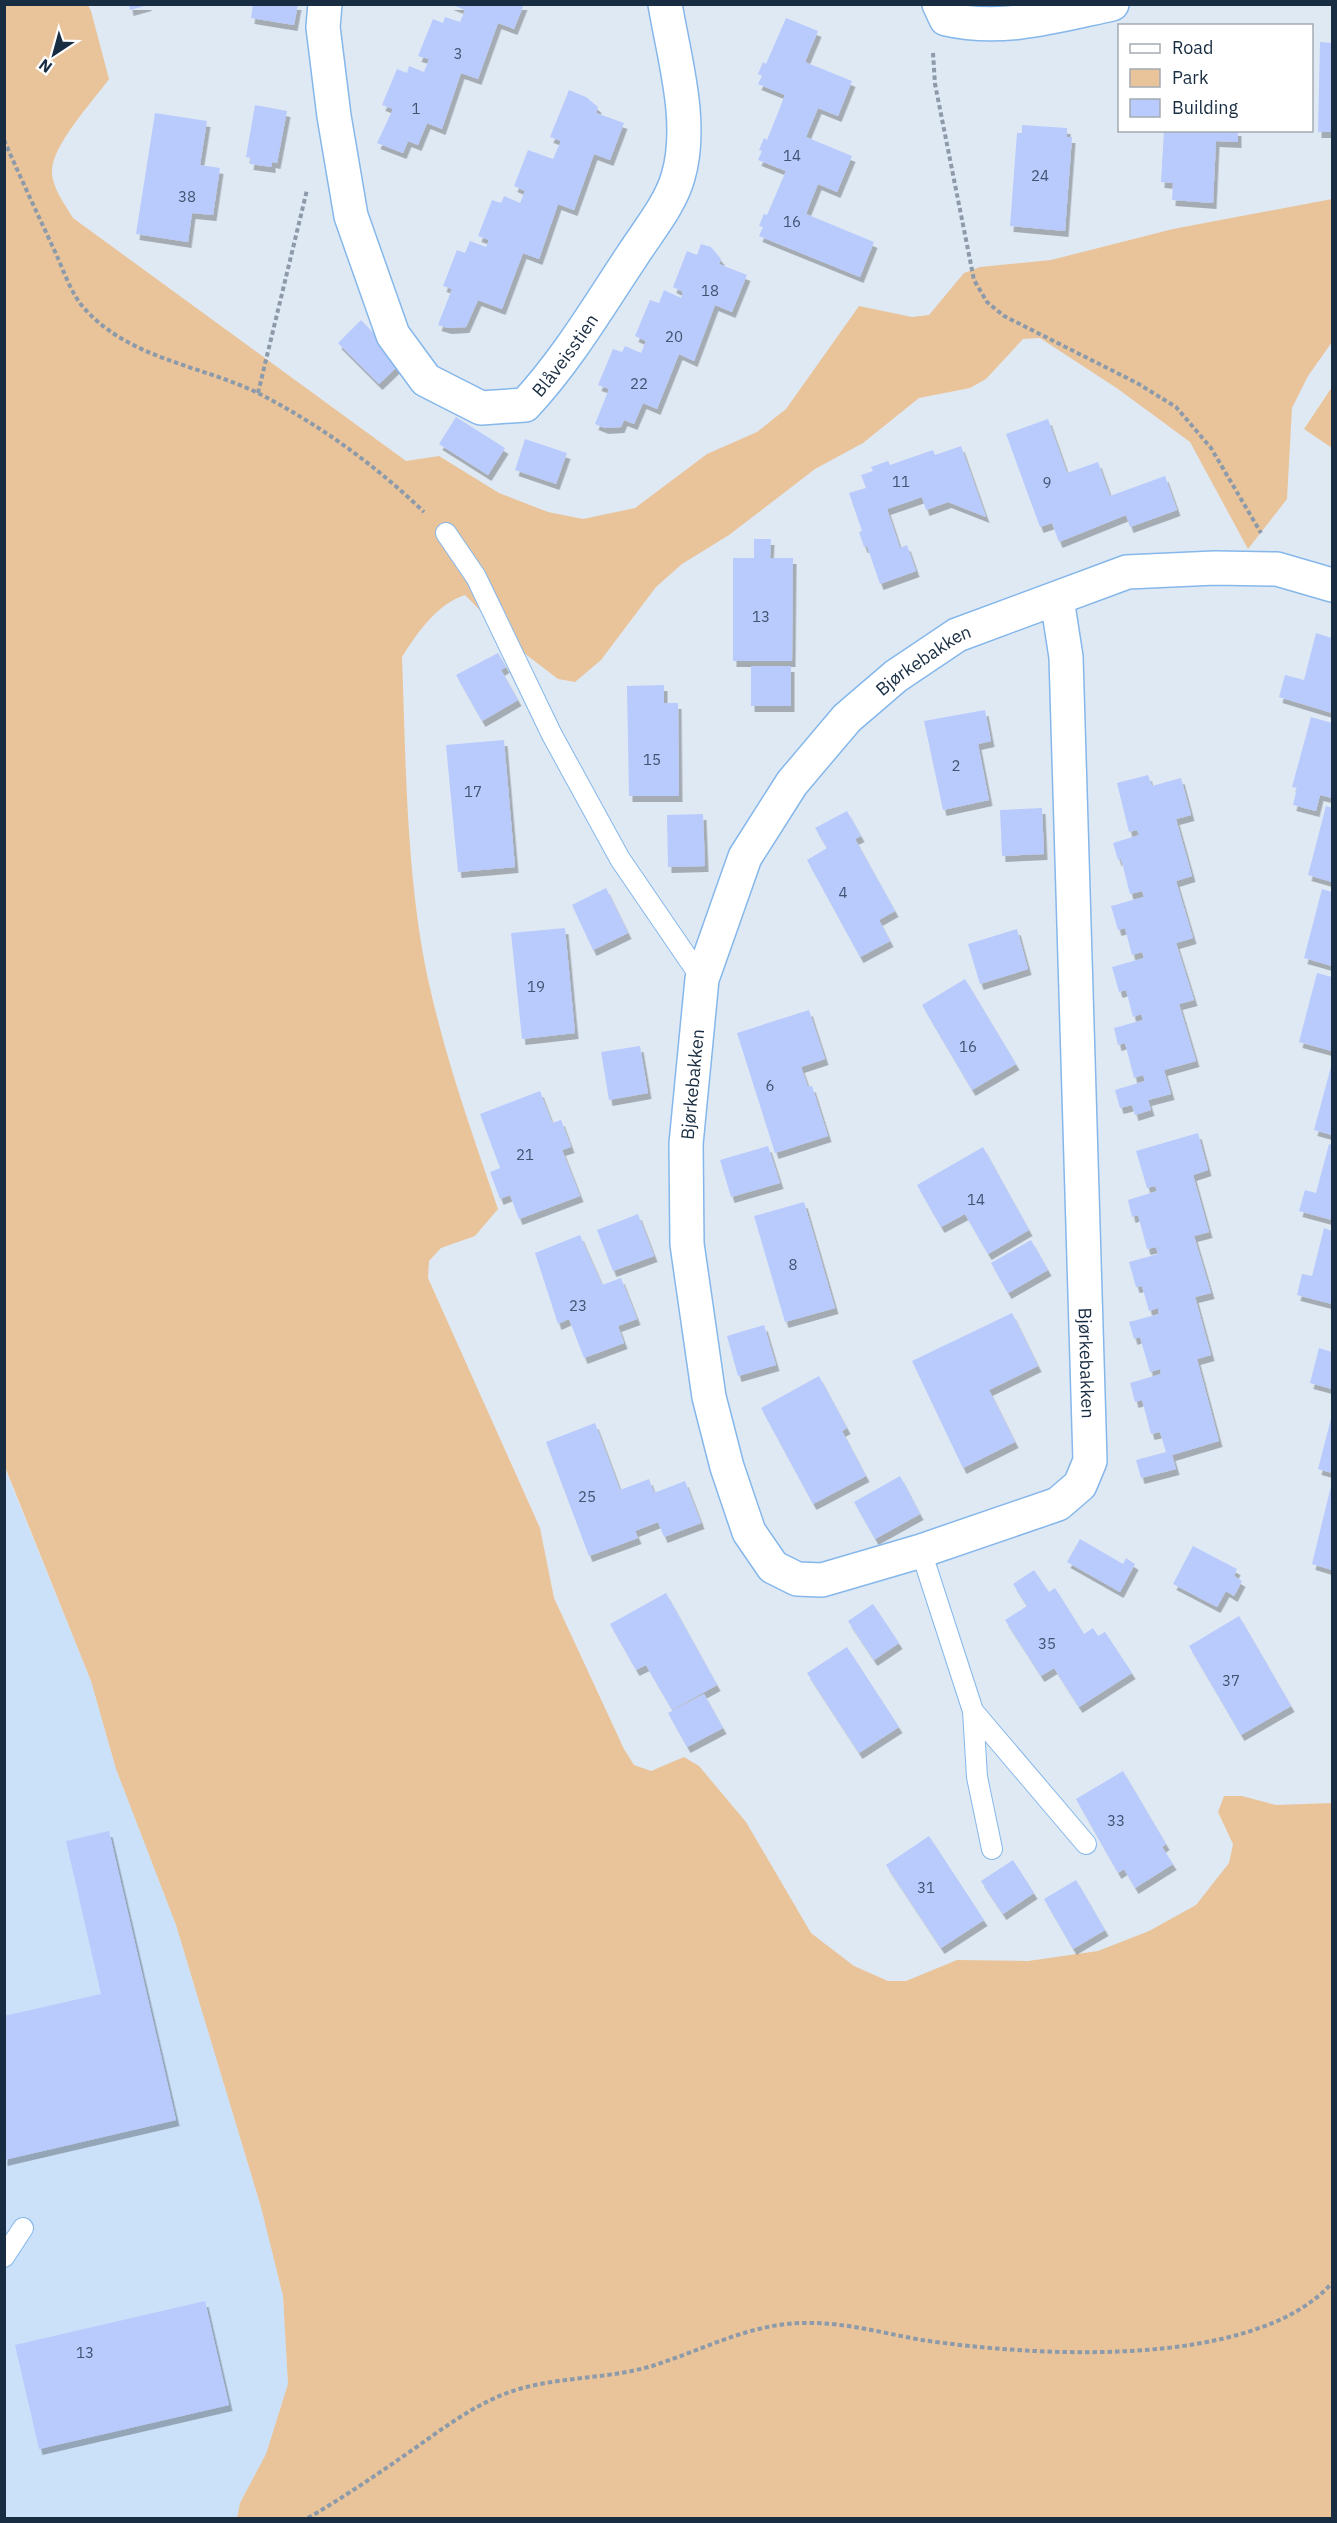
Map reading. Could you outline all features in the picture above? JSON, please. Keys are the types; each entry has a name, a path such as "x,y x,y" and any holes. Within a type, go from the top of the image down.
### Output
{"street":[{"name":"Blåveisstien","path":"325,4 323,27 334,116 351,216 393,335 426,380 481,408 525,405 556,372 663,208 678,177 683,144 682,109 665,4"},
{"path":"939,4 946,19 974,25 1016,24 1112,4"},
{"name":"Bjørkebakken","path":"1057,599 1066,657 1090,1461 1080,1485 1058,1504 921,1551 822,1580 797,1579 773,1567 749,1533 727,1467 709,1397 687,1244 686,1144 702,979 746,857 792,783 847,718 896,676 957,635 1127,572 1215,568 1276,569 1332,585"}],"lane":[{"path":"446,533 476,577 552,735 620,859 702,979"},
{"path":"921,1551 973,1711 977,1777 992,1849"},
{"path":"973,1711 1086,1844"},
{"path":"4,2257 23,2228"}],"path":[{"path":"932,44 935,84 974,280 987,302 1004,316 1137,383 1176,407 1211,448 1244,501 1255,519 1276,569"},
{"path":"4,140 83,308 119,338 176,364 224,378 258,393 325,430 385,475 446,533"},
{"path":"258,393 308,183"},
{"path":"309,2518 451,2423 508,2393 529,2387 631,2372 671,2360 726,2338 785,2324 813,2322 851,2325 922,2340 985,2347 1136,2352 1191,2345 1231,2336 1275,2321 1317,2297 1332,2283"}],"shaded area":[{"path":"4,1467 91,1681 116,1769 176,1925 261,2207 283,2296 288,2384 266,2454 240,2503 237,2518 5,2518"}],"green space":[{"path":"5,5 88,5 91,11 109,79 66,136 54,160 52,171 57,190 73,218 406,461 439,456 499,493 548,512 583,519 635,508 707,454 757,432 786,409 859,306 912,317 929,315 964,273 980,267 1051,260 1173,229 1332,199 1332,342 1308,376 1292,408 1287,499 1248,549 1190,442 1118,389 1040,338 1023,339 986,379 970,388 919,398 863,443 815,469 729,535 682,564 656,587 601,660 575,682 558,679 515,646 465,595 445,605 437,612 421,629 402,657 408,823 422,948 444,1044 498,1209 475,1236 441,1248 429,1261 428,1278 540,1528 554,1598 624,1749 634,1765 651,1771 684,1757 699,1766 746,1822 811,1933 854,1966 888,1981 906,1981 957,1960 1028,1961 1098,1951 1149,1931 1196,1905 1229,1863 1233,1844 1218,1812 1224,1796 1242,1796 1276,1805 1332,1803 1332,2518 237,2518 240,2503 266,2454 288,2384 283,2296 261,2207 176,1925 116,1769 91,1681 5,1467"},
{"path":"1332,387 1332,448 1304,429"}],"building":[{"path":"129,4 148,4 148,5 130,10"},
{"path":"253,4 298,4 294,25 251,18"},
{"path":"450,4 524,4 514,29 498,23 478,79 461,73 442,129 427,123 418,145 408,141 403,153 377,143 393,109 382,105 397,69 407,73 409,66 424,72 429,59 418,56 433,19 443,23 445,17 460,22 465,10"},
{"path":"786,18 818,31 805,62 852,81 838,116 818,108 806,137 852,156 837,192 818,184 806,214 874,242 860,277 759,236 763,227 759,226 764,214 767,215 786,171 758,160 762,151 759,150 764,138 767,140 785,95 758,84 762,76 758,74 763,62 766,64"},
{"path":"1320,42 1332,43 1332,132 1318,132"},
{"path":"569,90 586,97 598,107 596,113 624,123 610,160 594,154 574,210 558,204 539,259 523,253 502,309 478,300 466,327 448,328 438,325 452,289 443,286 457,250 465,253 470,241 486,247 489,240 478,236 492,200 501,203 504,196 520,203 525,191 514,186 528,150 553,159 561,141 550,137"},
{"path":"255,105 287,111 277,163 272,162 272,167 250,164 251,158 246,157"},
{"path":"155,113 207,121 200,165 220,168 213,215 192,213 188,242 136,234"},
{"path":"1022,125 1067,128 1067,137 1072,137 1065,231 1010,226 1017,133 1022,133"},
{"path":"1164,132 1238,132 1238,142 1216,141 1213,203 1172,200 1173,183 1161,182"},
{"path":"701,244 711,247 721,259 719,264 747,275 732,312 715,305 694,361 679,354 657,409 643,403 634,424 624,420 621,427 605,428 595,424 609,389 598,385 613,349 622,352 625,346 641,353 646,341 635,336 650,300 659,303 664,290 681,298 683,292 673,287 687,251 697,255"},
{"path":"361,320 402,362 379,384 338,343"},
{"path":"456,417 505,448 488,475 439,444"},
{"path":"1048,419 1067,473 1098,462 1110,496 1165,476 1177,510 1130,527 1126,515 1059,542 1052,523 1040,527 1006,434"},
{"path":"525,439 567,453 556,484 515,470"},
{"path":"961,446 986,517 948,502 926,510 922,497 887,509 900,548 907,545 916,571 880,584 867,546 864,547 859,532 862,531 849,493 866,488 861,475 873,471 871,467 888,461 890,465 933,450 935,455"},
{"path":"754,539 771,539 770,558 793,558 792,661 733,661 733,558 754,558"},
{"path":"1316,633 1332,638 1332,713 1279,697 1285,675 1304,680"},
{"path":"498,653 506,667 501,670 518,700 482,721 456,675"},
{"path":"751,666 791,666 791,706 751,706"},
{"path":"664,685 664,703 678,703 679,796 629,796 627,686"},
{"path":"985,710 991,741 978,744 989,800 943,810 924,721"},
{"path":"1311,717 1332,723 1332,798 1320,795 1316,811 1293,805 1297,788 1292,787"},
{"path":"504,740 515,867 458,872 446,745"},
{"path":"1148,775 1152,786 1181,778 1191,815 1176,819 1192,876 1176,881 1193,938 1176,943 1194,1000 1179,1004 1196,1061 1164,1070 1171,1094 1148,1100 1151,1110 1135,1115 1132,1105 1120,1108 1115,1090 1145,1081 1143,1075 1134,1078 1125,1043 1118,1045 1114,1028 1143,1020 1141,1014 1133,1017 1126,990 1119,992 1112,967 1144,958 1142,952 1132,955 1125,928 1118,930 1111,906 1144,897 1142,891 1130,894 1121,859 1118,860 1113,843 1139,835 1137,830 1129,832 1117,783"},
{"path":"1326,806 1332,808 1332,882 1308,875"},
{"path":"1042,808 1044,854 1002,856 1000,810"},
{"path":"847,811 861,836 855,839 895,911 879,920 890,941 860,957 807,860 827,848 815,828"},
{"path":"703,814 705,866 668,867 667,815"},
{"path":"606,888 628,933 593,950 572,905"},
{"path":"1322,889 1332,892 1332,966 1304,958"},
{"path":"565,928 575,1033 522,1039 511,933"},
{"path":"1017,929 1028,969 980,984 968,944"},
{"path":"1317,973 1332,977 1332,1051 1299,1042"},
{"path":"965,979 1016,1064 972,1090 922,1005"},
{"path":"809,1010 825,1059 801,1067 808,1087 812,1086 828,1136 775,1153 737,1033"},
{"path":"640,1046 648,1093 609,1100 601,1052"},
{"path":"1332,1063 1332,1135 1314,1130"},
{"path":"540,1091 552,1123 561,1120 571,1147 562,1150 580,1196 519,1219 510,1195 500,1199 490,1172 500,1168 480,1114"},
{"path":"1198,1133 1208,1170 1193,1175 1209,1232 1194,1236 1211,1293 1195,1297 1211,1355 1197,1359 1219,1441 1172,1455 1176,1469 1141,1478 1136,1460 1166,1452 1160,1432 1151,1434 1142,1400 1135,1402 1130,1383 1161,1374 1160,1369 1150,1372 1140,1337 1134,1339 1129,1322 1159,1314 1158,1308 1149,1311 1142,1286 1136,1287 1129,1262 1158,1254 1156,1247 1147,1249 1138,1215 1132,1217 1128,1200 1157,1191 1155,1186 1147,1188 1136,1151"},
{"path":"1329,1144 1332,1145 1332,1220 1299,1211 1305,1190 1316,1193"},
{"path":"768,1146 780,1183 731,1197 720,1160"},
{"path":"983,1147 1029,1230 988,1254 965,1214 941,1227 917,1185"},
{"path":"804,1202 835,1308 785,1322 754,1216"},
{"path":"638,1214 654,1256 613,1271 597,1230"},
{"path":"1324,1228 1332,1231 1332,1304 1297,1295 1302,1274 1312,1276"},
{"path":"580,1235 602,1285 621,1278 637,1319 618,1326 624,1343 584,1358 569,1319 558,1324 535,1253"},
{"path":"1031,1240 1048,1270 1008,1293 991,1263"},
{"path":"1012,1313 1038,1366 989,1390 1015,1442 963,1468 912,1361"},
{"path":"764,1325 776,1365 738,1376 727,1336"},
{"path":"1319,1348 1332,1352 1332,1389 1310,1383"},
{"path":"819,1376 847,1428 842,1431 866,1476 813,1504 761,1408"},
{"path":"1332,1415 1332,1473 1318,1469"},
{"path":"595,1423 620,1490 649,1479 654,1493 685,1481 701,1523 664,1537 658,1522 635,1531 638,1538 589,1556 546,1442"},
{"path":"900,1476 920,1514 875,1539 854,1502"},
{"path":"1332,1482 1332,1570 1312,1564"},
{"path":"1080,1539 1123,1564 1126,1558 1135,1564 1120,1592 1067,1562"},
{"path":"1193,1546 1237,1569 1234,1576 1242,1581 1234,1596 1226,1591 1217,1607 1173,1584"},
{"path":"1034,1570 1049,1592 1055,1588 1084,1634 1093,1628 1098,1636 1105,1632 1132,1673 1079,1707 1054,1668 1041,1676 1005,1620 1027,1606 1013,1584"},
{"path":"666,1593 717,1685 672,1710 646,1665 636,1670 610,1624"},
{"path":"873,1604 899,1643 874,1660 848,1621"},
{"path":"1239,1616 1291,1706 1241,1735 1189,1646"},
{"path":"847,1647 899,1727 859,1753 807,1673"},
{"path":"704,1694 723,1728 687,1747 668,1713"},
{"path":"1123,1771 1166,1844 1162,1847 1173,1864 1135,1888 1124,1869 1118,1873 1076,1799"},
{"path":"109,1831 176,2120 4,2160 4,2016 101,1994 66,1841"},
{"path":"929,1836 984,1920 941,1948 886,1865"},
{"path":"1013,1860 1034,1893 1003,1914 981,1881"},
{"path":"1076,1880 1105,1930 1073,1949 1044,1899"},
{"path":"205,2301 229,2405 39,2449 15,2345"}]}
